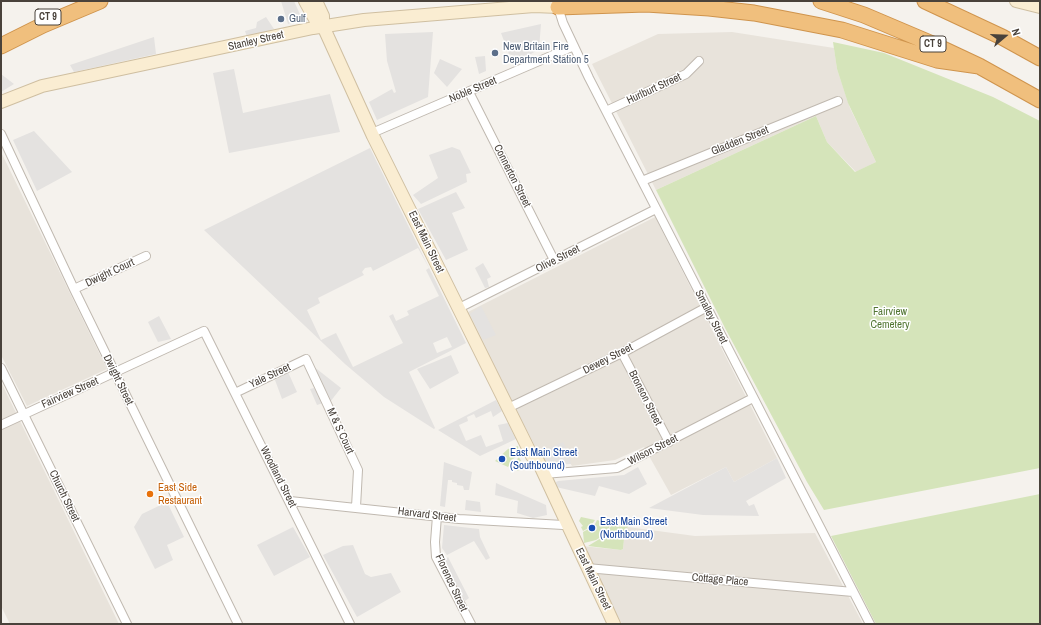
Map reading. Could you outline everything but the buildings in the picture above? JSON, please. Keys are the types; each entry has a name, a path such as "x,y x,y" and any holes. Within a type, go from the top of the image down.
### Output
{"highway":[{"name":"CT 9","path":"1,35 96,1"},
{"path":"1,46 43,25 100,1"},
{"name":"CT 9","path":"822,1 864,15 911,34 979,66 1040,100"},
{"path":"925,1 1002,37 1040,58"},
{"path":"557,4 646,4 702,7 754,13 835,29 937,60 979,66"}],"main road":[{"name":"East Main Street","path":"305,1 316,21 323,26 372,133 532,456 533,463 563,525 567,532 571,535"},
{"name":"East Main Street","path":"316,1 324,16 323,26"},
{"path":"1016,1 1040,7"},
{"name":"Stanley Street","path":"1,102 42,86 323,26 364,20 557,4"},
{"name":"East Main Street","path":"532,456 537,459 570,526 571,535 614,624"}],"street":[{"name":"Smalley Street","path":"557,4 574,46 606,111 870,624"},
{"name":"Noble Street","path":"372,133 574,46"},
{"name":"Hurlburt Street","path":"606,111 686,74 699,61"},
{"name":"Connerton Street","path":"469,92 554,260"},
{"name":"Gladden Street","path":"642,181 838,101"},
{"name":"Dwight Street","path":"1,134 114,373 238,624"},
{"name":"Olive Street","path":"459,308 656,209"},
{"name":"Dwight Court","path":"74,289 146,256"},
{"name":"Dewey Street","path":"508,408 622,353 707,307"},
{"name":"Fairview Street","path":"1,425 204,331"},
{"name":"Woodland Street","path":"204,331 350,624"},
{"name":"Bronson Street","path":"622,353 669,442"},
{"name":"Yale Street","path":"235,393 306,359"},
{"name":"M & S Court","path":"306,359 358,470 356,507"},
{"name":"Church Street","path":"1,368 127,624"},
{"name":"Wilson Street","path":"544,474 617,468 753,398"},
{"name":"Harvard Street","path":"290,501 437,516 563,525"},
{"name":"Florence Street","path":"437,516 435,542 436,556 471,624"},
{"name":"Cottage Place","path":"587,568 853,592"}],"shaded area":[{"path":"281,1 294,1 302,19 288,24"},
{"path":"266,17 274,29 247,37 245,31 256,28 257,22"},
{"path":"541,24 539,49 523,59 509,54 501,33"},
{"path":"433,32 428,97 377,120 369,102 392,89 394,93 396,92 387,61 385,34"},
{"path":"732,32 834,48 837,69 850,108 876,162 856,172 827,142 816,116 656,190 592,64 658,34"},
{"path":"154,37 156,54 74,72 70,65"},
{"path":"485,56 486,71 479,74 475,57"},
{"path":"440,59 462,69 447,87 434,73"},
{"path":"234,69 243,113 330,94 340,132 229,153 213,73"},
{"path":"1,74 14,84 1,92"},
{"path":"34,131 72,172 37,191 13,140"},
{"path":"452,147 460,150 471,173 466,174 467,182 421,204 413,195 438,178 429,155"},
{"path":"370,148 466,343 409,372 435,428 434,429 384,397 345,364 204,230","holes":["418,248 429,268 426,270 439,296 407,311 409,315 396,321 393,314 389,316 403,343 353,367 336,333 321,340 307,310 320,303 318,298 364,275 362,272 365,268 371,267 373,271","447,337 452,347 437,353 433,343"]},
{"path":"1,152 107,369 27,406 1,355"},
{"path":"456,192 465,208 452,213 468,250 446,260 418,209"},
{"path":"655,217 777,458 734,482 726,467 671,495 644,447 615,460 572,466 559,446 539,454 466,313"},
{"path":"483,263 491,277 487,279 489,287 485,288 475,268"},
{"path":"481,306 496,335 483,340 470,314"},
{"path":"159,316 171,339 158,342 148,322"},
{"path":"451,355 459,373 430,389 417,369"},
{"path":"313,366 341,388 330,402"},
{"path":"288,372 297,392 282,399 275,380"},
{"path":"1,382 119,624 10,624 1,606"},
{"path":"314,388 323,403 317,405 310,389"},
{"path":"496,400 502,411 493,417 491,411 476,418 474,414 467,417 468,421 459,425 466,441 481,435 486,447 503,441 498,425 508,423 516,439 480,456 438,430"},
{"path":"563,442 569,454 571,464 547,465 540,452"},
{"path":"777,458 786,478 746,501 749,506 754,504 759,516 703,515 649,508 726,467 734,482"},
{"path":"444,462 472,472 469,490 464,490 463,486 457,485 457,483 452,482 452,480 448,480 445,507 440,506"},
{"path":"638,467 647,484 629,494 599,486 595,496 556,487 556,482 558,481 624,475"},
{"path":"496,483 546,505 547,515 533,518 517,513 518,501 495,495"},
{"path":"466,500 480,502 481,512 465,510"},
{"path":"167,502 184,537 167,545 173,560 155,569 134,527 142,514"},
{"path":"444,525 479,529 480,537 490,558 486,560 474,541 447,555 442,548"},
{"path":"293,527 310,557 274,576 257,545"},
{"path":"628,527 695,536 815,533 863,624 622,624 582,546 621,550 623,549 625,528"},
{"path":"353,545 365,574 371,577 391,573 401,592 357,617 323,555 343,546"},
{"path":"448,557 469,598 465,601 444,561"}],"green space":[{"name":"Fairview Cemetery","path":"833,42 884,53 993,97 1040,121 1040,468 824,510 807,482 725,328 656,190 816,116 827,142 855,172 876,162 848,103 837,69"},
{"path":"518,446 519,455 513,459 508,467 495,461 508,449"},
{"path":"519,457 521,461 518,462 520,467 518,471 510,467"},
{"path":"1040,494 1040,624 876,624 831,536"},
{"path":"581,517 595,520 590,527 583,531 581,527 583,526 579,521"},
{"path":"597,520 610,524 609,528 604,535 596,540 584,543 583,532 594,526"},
{"path":"612,524 618,527 628,524 628,527 625,529 623,549 588,546 606,535"}],"place":[{"name":"Gulf","path":"281,19"},
{"name":"New Britain Fire Department Station 5","path":"495,53"},
{"name":"East Main Street (Southbound)","path":"502,459"},
{"name":"East Side Restaurant","path":"150,494"},
{"name":"East Main Street (Northbound)","path":"592,528"}]}
